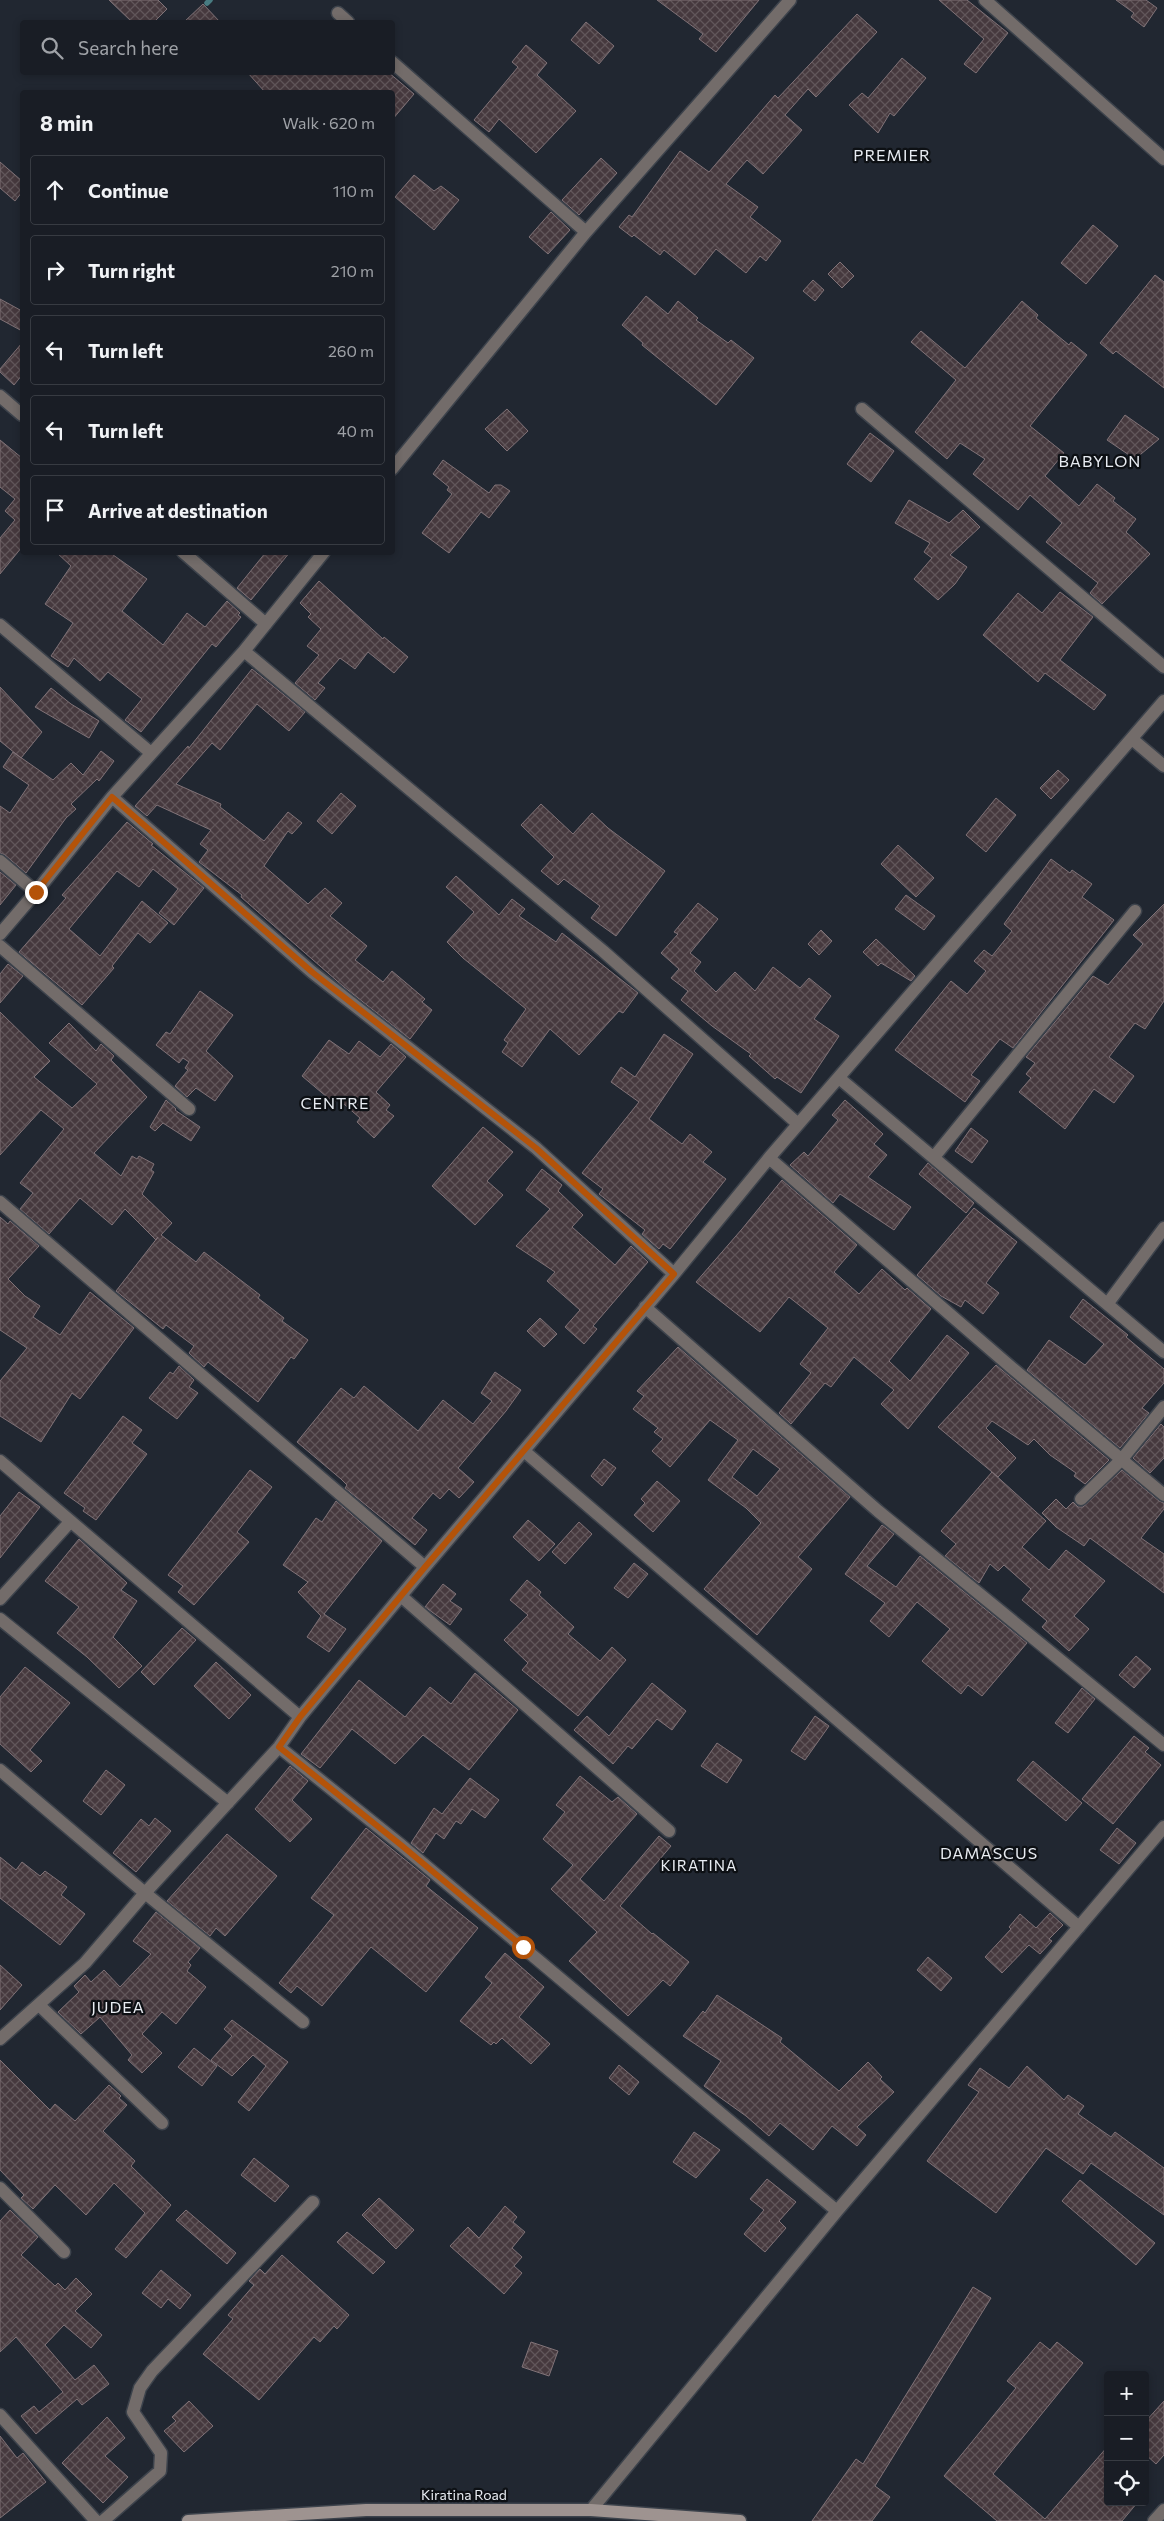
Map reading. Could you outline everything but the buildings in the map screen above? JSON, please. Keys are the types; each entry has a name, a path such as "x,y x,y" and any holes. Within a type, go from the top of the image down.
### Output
{"street":[{"path":"395,465 586,232 790,0"},
{"path":"985,0 1164,159"},
{"path":"338,13 346,20"},
{"path":"395,65 586,232"},
{"path":"0,396 20,413"},
{"path":"862,409 1164,667"},
{"path":"186,555 266,624"},
{"path":"0,934 112,797 244,651 322,555"},
{"path":"0,625 151,753"},
{"path":"244,651 603,951 798,1124"},
{"path":"0,2038 85,1963 145,1893 279,1747 300,1717 674,1274 769,1158 1164,701"},
{"path":"1132,739 1164,766"},
{"path":"112,797 312,972 536,1148 674,1274"},
{"path":"0,861 36,892"},
{"path":"934,1157 1135,911"},
{"path":"0,946 189,1110"},
{"path":"839,1078 1164,1352"},
{"path":"769,1158 1012,1368 1164,1495"},
{"path":"0,1202 425,1567"},
{"path":"1108,1303 1164,1228"},
{"path":"646,1307 878,1511 1164,1745"},
{"path":"1081,1500 1122,1458 1164,1407"},
{"path":"524,1451 1079,1927"},
{"path":"0,1461 300,1717"},
{"path":"0,1599 70,1522"},
{"path":"401,1596 669,1831"},
{"path":"0,1619 228,1803"},
{"path":"279,1747 401,1845 837,2211"},
{"path":"0,1770 145,1893 304,2022"},
{"path":"590,2510 837,2211 1164,1827"},
{"path":"39,2005 162,2123"},
{"path":"0,2188 64,2252"},
{"path":"103,2521 160,2471 161,2453 133,2412 140,2388 159,2364 313,2202"},
{"path":"0,2415 96,2521"},
{"name":"Kiratina Road","path":"188,2521 366,2510 590,2510 740,2521"},
{"path":"1154,2521 1164,2510"}],"waterway":[{"path":"207,3 210,0"}],"district":[{"name":"PREMIER","path":"892,155"},
{"name":"BABYLON","path":"1100,461"},
{"name":"CENTRE","path":"335,1103"},
{"name":"DAMASCUS","path":"989,1853"},
{"name":"KIRATINA","path":"699,1866"},
{"name":"JUDEA","path":"118,2007"}],"route":[{"path":"36,892 112,797 312,972 536,1148 674,1274 425,1567 300,1717 279,1747 401,1845 523,1947"}]}
